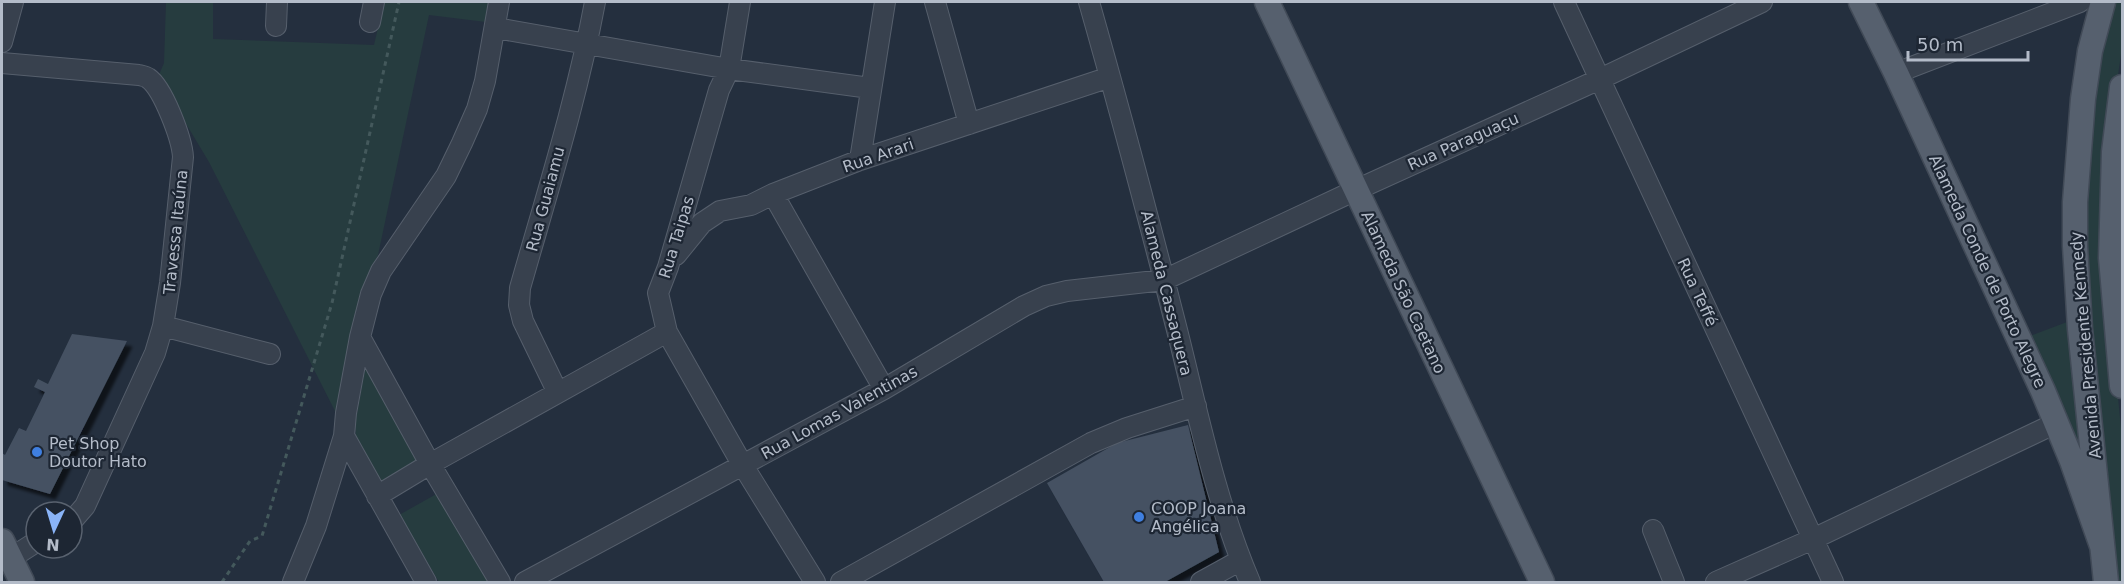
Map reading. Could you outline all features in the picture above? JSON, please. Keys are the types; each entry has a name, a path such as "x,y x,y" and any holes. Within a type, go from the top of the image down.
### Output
{"main road":[{"name":"Alameda São Caetano","path":"1267,2 1542,582"},
{"name":"Alameda Conde de Porto Alegre","path":"1861,2 1896,73 2056,423 2103,546"},
{"name":"Avenida Presidente Kennedy","path":"2103,2 2090,51 2083,99 2075,202 2075,246 2106,582"},
{"name":"Avenida Presidente Kennedy","path":"2122,87 2114,152 2111,258 2122,386"},
{"path":"6,550 22,582"}],"street":[{"path":"2,42 13,2"},
{"path":"276,26 277,2"},
{"path":"370,22 374,2"},
{"path":"293,582 316,525 344,436 346,412 360,337 371,294 381,271 446,176 462,143 477,109 485,81 500,2"},
{"name":"Rua Guaiamu","path":"558,392 522,321 519,305 520,288 587,44 595,2"},
{"name":"Rua Taipas","path":"740,2 729,69 719,90 668,267 658,293 668,332 742,464 815,582"},
{"path":"860,160 885,2"},
{"path":"935,2 969,124"},
{"name":"Alameda Cassaquera","path":"1089,2 1215,479 1250,582"},
{"name":"Rua Teffé","path":"1564,2 1833,582"},
{"name":"Rua Paraguaçu","path":"1164,280 1762,2"},
{"path":"1896,73 2080,2"},
{"path":"496,27 729,69 870,88"},
{"name":"Travessa Itaúna","path":"2,63 139,75 147,78 154,85 178,131 183,157 170,283 163,326 155,354 84,507"},
{"name":"Rua Arari","path":"668,267 702,223 720,211 751,205 860,160 1110,77"},
{"path":"773,194 884,389"},
{"name":"Rua Lomas Valentinas","path":"525,582 884,389 1024,306 1046,296 1066,291 1164,280"},
{"path":"163,326 270,354"},
{"path":"377,496 430,464 668,332"},
{"path":"360,337 430,464 500,582"},
{"path":"841,582 1091,443 1127,428 1196,406"},
{"path":"1716,582 1813,539 2056,423"},
{"path":"344,436 426,582"},
{"path":"1653,530 1674,582"},
{"path":"6,550 24,546"},
{"path":"1201,582 1241,560"}],"path":[{"path":"222,582 249,541 262,536 332,303 399,2"}],"green space":[{"path":"166,2 213,2 213,39 374,45 384,2 489,2 486,22 429,15 378,255 367,278 338,417 209,162 158,77 164,63"},
{"path":"2108,2 2122,2 2122,47 2113,111 2111,326 2122,438 2122,582 2112,582 2078,248 2092,110"},
{"path":"2067,322 2082,475 2019,340"},
{"path":"366,364 421,462 383,483 356,438 355,424"},
{"path":"440,492 490,582 439,582 399,515"}],"building":[{"path":"72,334 127,341 50,494 2,480 2,453 5,455 19,428 26,431 45,392 34,387 38,379 48,384"},
{"name":"COOP Joana Angélica","path":"1188,425 1219,552 1165,582 1104,582 1047,483 1117,443"}],"place":[{"name":"Pet Shop Doutor Hato","path":"37,452"},
{"name":"COOP Joana Angélica","path":"1139,517"}]}
